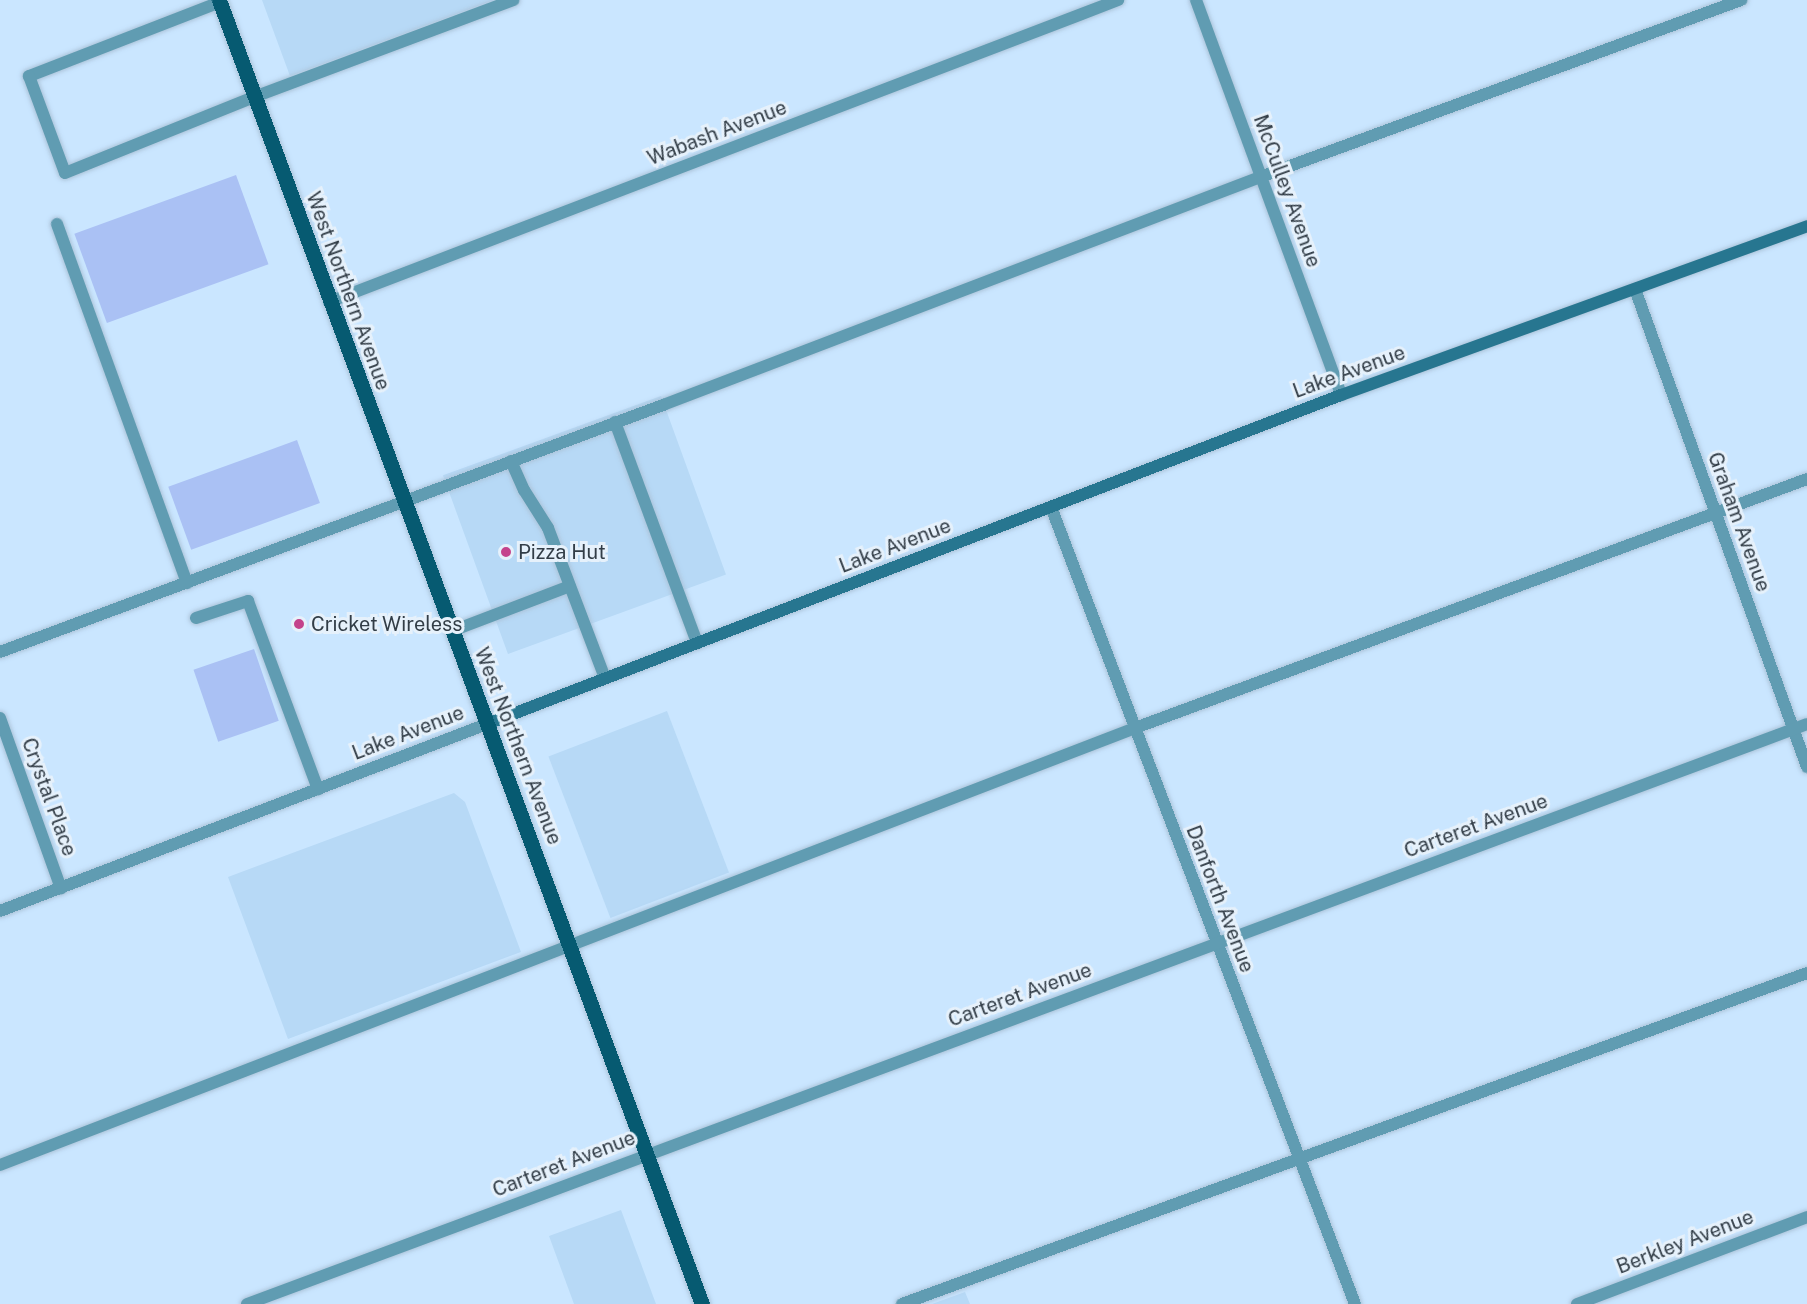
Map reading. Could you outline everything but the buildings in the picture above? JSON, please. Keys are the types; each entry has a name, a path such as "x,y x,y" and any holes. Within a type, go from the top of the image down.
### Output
{"main road":[{"name":"West Northern Avenue","path":"219,1 329,302 571,945 702,1304"},
{"name":"Lake Avenue","path":"487,724 1341,395 1807,226"}],"street":[{"path":"219,1 29,76 65,173 254,97 513,0"},
{"name":"Wabash Avenue","path":"329,302 1118,0"},
{"name":"McCulley Avenue","path":"1196,0 1341,395"},
{"path":"0,652 511,462 1260,177 1741,0"},
{"path":"57,224 187,583"},
{"name":"Graham Avenue","path":"1635,289 1807,767"},
{"path":"615,422 697,643"},
{"path":"511,462 524,490 548,528 605,678"},
{"path":"0,1165 1135,728 1807,479"},
{"name":"Danforth Avenue","path":"1051,507 1355,1304"},
{"path":"452,631 570,586"},
{"path":"196,618 248,601 318,789"},
{"name":"Crystal Place","path":"0,718 62,888"},
{"name":"Lake Avenue","path":"0,911 487,724"},
{"name":"Carteret Avenue","path":"247,1304 1807,724"},
{"path":"902,1304 1807,973"},
{"name":"Berkley Avenue","path":"1577,1304 1807,1217"}],"shaded area":[{"path":"262,0 494,0 290,76"},
{"path":"661,396 726,575 508,654 443,475"},
{"path":"667,711 729,873 610,918 548,757"},
{"path":"454,793 465,802 521,952 288,1039 228,877"},
{"path":"621,1210 656,1304 574,1304 549,1236"},
{"path":"965,1292 970,1304 932,1304"}],"place":[{"name":"Pizza Hut","path":"506,552"},
{"name":"Cricket Wireless","path":"299,624"}]}
